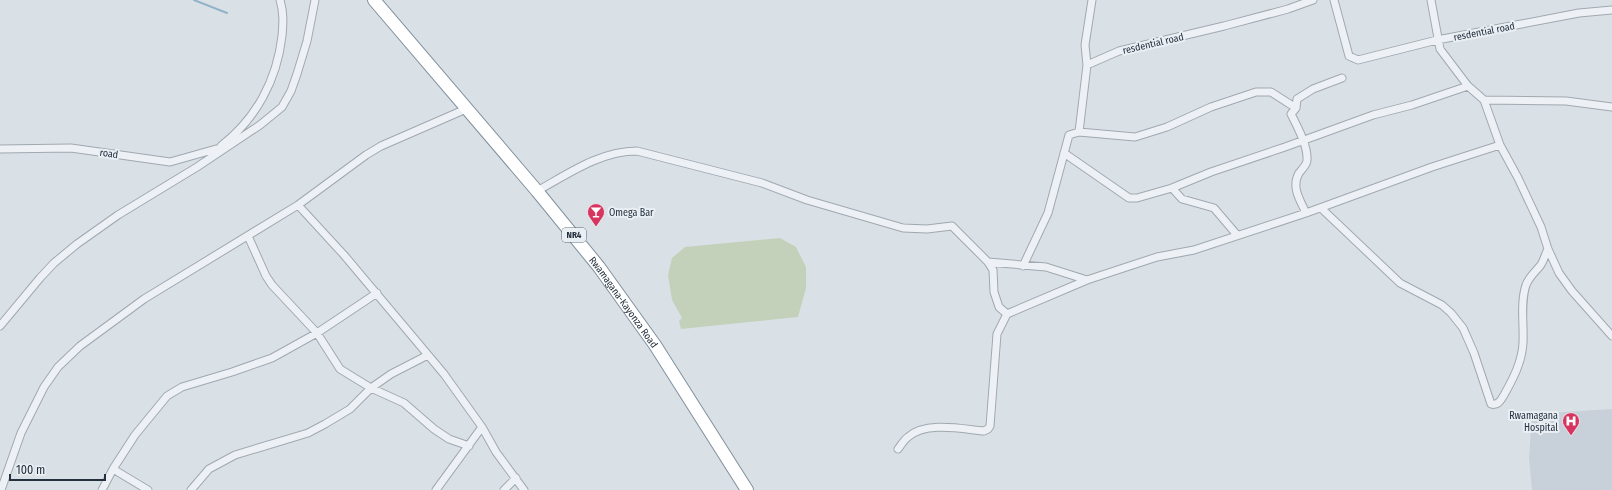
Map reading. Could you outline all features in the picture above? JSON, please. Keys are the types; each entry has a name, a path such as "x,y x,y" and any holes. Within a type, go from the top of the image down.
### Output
{"highway":[{"name":"Rwamagana-Kayonza Road","path":"374,0 537,191 599,267 636,317 747,490"}],"street":[{"path":"211,157 216,149 239,130 259,106 272,80 280,55 283,14 280,0"},
{"path":"0,326 54,263 77,244 118,215 171,184 266,121 285,103 293,88 302,58 315,0"},
{"path":"1079,132 1086,65 1085,45 1092,0"},
{"name":"resdential road","path":"1086,65 1119,51 1224,26 1288,9 1313,0"},
{"name":"resdential road","path":"1334,0 1349,56 1358,60 1437,40 1579,13 1612,10"},
{"path":"1431,0 1437,40 1440,49 1468,86 1484,100 1500,145 1518,178 1541,227 1548,249 1559,273 1572,291 1612,336"},
{"path":"1306,214 1295,189 1295,184 1298,176 1307,163 1307,159 1303,140 1291,114 1296,108 1297,99 1313,89 1342,78"},
{"path":"1064,153 1129,198 1137,198 1172,188 1211,172 1373,115 1412,105 1468,86"},
{"path":"1023,266 1048,213 1070,136 1079,132 1135,137 1167,127 1211,107 1256,92 1271,92 1296,108"},
{"path":"1484,100 1566,101 1612,107"},
{"path":"1,490 21,433 44,387 58,367 80,346 144,299 298,205 366,155 381,146 466,109"},
{"path":"898,449 907,437 924,428 935,427 984,431 988,429 993,391 997,334 1007,314 1086,280 1157,258 1194,250 1306,214 1432,166 1500,145"},
{"name":"road","path":"0,149 71,148 170,162 216,149"},
{"path":"537,191 569,172 611,154 637,151 762,183 807,200 903,228 926,229 952,226 988,262 993,270 994,292 999,307 1007,314"},
{"path":"1172,188 1182,199 1214,208 1237,235"},
{"path":"298,205 377,293 444,374 482,427 496,452 524,490"},
{"path":"1321,208 1400,283 1442,305 1451,313 1463,328 1474,353 1491,404 1494,405 1498,404 1501,399 1513,378 1521,359 1526,286 1531,276 1541,264 1548,249"},
{"path":"248,236 266,276 272,285 317,333 340,370 371,388 404,403 434,429 449,439 469,446"},
{"path":"988,262 1046,268 1086,280"},
{"path":"102,490 112,469 135,435 167,396 182,387 272,358 317,333 377,293"},
{"path":"191,490 209,470 235,455 314,430 350,409 371,388 391,374 428,355"},
{"path":"436,490 482,427"},
{"path":"112,469 148,490"},
{"path":"504,490 516,478"}],"shaded area":[{"name":"Rwamagana Hospital","path":"1612,409 1612,490 1532,490 1529,458 1532,414"}],"green space":[{"path":"780,238 796,247 806,267 806,288 798,317 681,329 679,321 682,318 672,300 668,275 672,258 685,247"}],"waterway":[{"path":"194,0 227,13"}],"place":[{"name":"Omega Bar","path":"596,227"},
{"name":"Rwamagana Hospital","path":"1571,436"}]}
